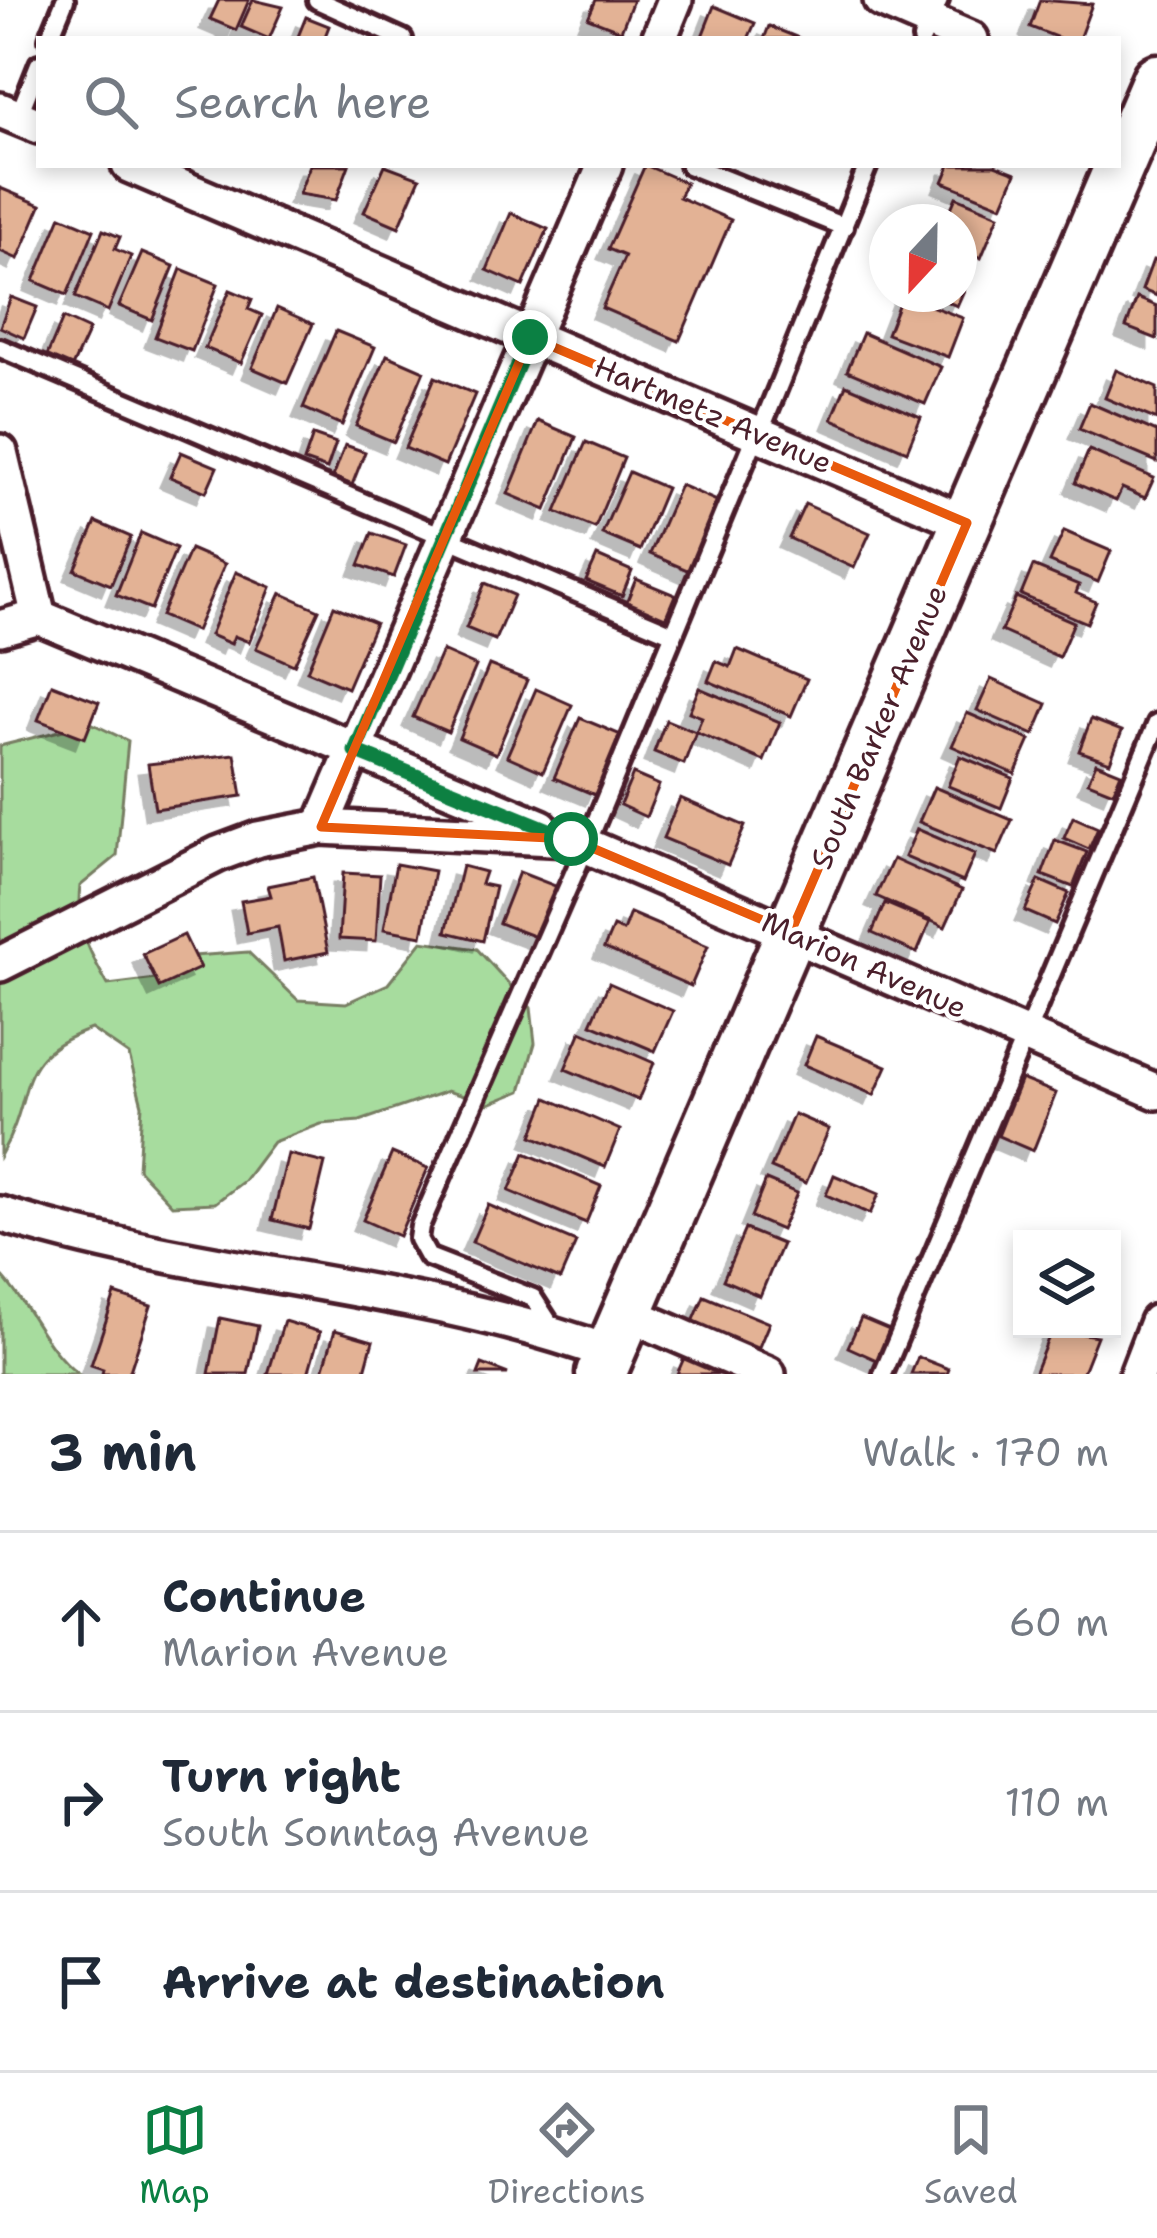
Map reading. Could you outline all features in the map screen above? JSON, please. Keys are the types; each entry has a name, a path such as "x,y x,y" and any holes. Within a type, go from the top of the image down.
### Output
{"main road":[{"name":"South Barker Avenue","path":"1121,158 1144,104"},
{"name":"South Barker Avenue","path":"613,1347 1117,168"}],"street":[{"path":"660,36 675,0"},
{"path":"880,0 964,36"},
{"name":"Hartmetz Avenue","path":"136,168 967,523"},
{"path":"321,827 604,168"},
{"path":"0,452 39,617 0,628"},
{"name":"Marion Avenue","path":"39,617 791,932 1157,1092"},
{"name":"Marion Avenue","path":"0,964 218,854 258,839 321,827 579,843"},
{"path":"0,1214 138,1249 422,1299 557,1335 768,1374"},
{"path":"1137,1374 1157,1322"}],"lane":[{"path":"50,36 65,0"},
{"path":"317,0 396,36"},
{"path":"19,117 36,72"},
{"path":"696,168 844,227"},
{"path":"557,1335 533,1298 439,1263 428,1257 418,1239 579,843 758,434 867,168"},
{"path":"0,348 671,633"},
{"path":"883,1374 1157,723"}],"highlighted area":[{"path":"530,337 967,523 791,932 571,839 321,827"}],"green space":[{"path":"91,723 128,741 117,856 80,886 85,938 108,985 156,979 193,956 248,952 298,1000 346,1003 388,984 422,941 477,949 531,1008 535,1043 521,1091 489,1104 447,1091 360,1121 321,1124 273,1142 244,1181 215,1203 172,1205 138,1169 142,1105 129,1055 91,1029 65,1040 36,1065 0,1156 0,746"},
{"path":"0,1274 55,1351 78,1374 0,1374"}],"building":[{"path":"219,0 249,0 236,30 210,19"},
{"path":"253,0 283,7 270,36 241,27"},
{"path":"596,0 633,0 621,31 588,18"},
{"path":"1040,0 1092,4 1080,36 1053,36 1030,27"},
{"path":"714,6 755,23 749,36 702,36"},
{"path":"306,17 329,26 325,36 298,36"},
{"path":"769,26 794,36 765,36"},
{"path":"309,168 348,168 336,200 299,194"},
{"path":"384,168 420,178 399,227 364,212"},
{"path":"644,168 686,183 679,197 731,220 679,341 602,308 625,256 608,249"},
{"path":"949,168 1003,168 1016,173 1002,206 943,182"},
{"path":"0,188 41,205 18,259 0,251"},
{"path":"977,206 999,215 981,258 977,256"},
{"path":"511,213 548,229 523,286 487,270"},
{"path":"61,216 94,230 67,295 34,281"},
{"path":"103,230 120,237 115,249 131,256 108,311 75,297"},
{"path":"142,253 174,266 152,320 119,306"},
{"path":"1153,260 1157,261 1157,296 1142,290"},
{"path":"181,269 218,284 192,351 155,337"},
{"path":"230,290 252,299 248,309 262,315 241,363 205,348"},
{"path":"11,297 37,307 24,338 0,327"},
{"path":"1137,298 1157,306 1157,339 1126,327"},
{"path":"277,308 313,324 287,383 252,368"},
{"path":"895,312 947,312 963,318 948,357 887,334"},
{"path":"63,318 89,330 71,369 46,358"},
{"path":"336,331 375,347 342,425 303,408"},
{"path":"863,333 941,367 925,404 847,371"},
{"path":"387,355 424,371 394,442 356,426"},
{"path":"1116,370 1157,388 1157,420 1105,398"},
{"path":"435,377 475,394 445,465 405,448"},
{"path":"846,385 921,417 907,451 832,419"},
{"path":"1090,403 1157,432 1157,462 1079,429"},
{"path":"538,421 576,437 546,510 508,494"},
{"path":"313,435 336,443 327,469 304,461"},
{"path":"586,442 624,458 595,528 556,512"},
{"path":"345,445 365,452 352,485 333,477"},
{"path":"1089,450 1154,478 1145,498 1122,488 1116,501 1075,483"},
{"path":"181,452 217,467 206,492 170,477"},
{"path":"629,472 666,488 640,550 602,534"},
{"path":"680,485 724,504 694,573 650,554"},
{"path":"805,504 870,533 854,568 789,538"},
{"path":"96,522 131,537 111,585 75,570"},
{"path":"1064,531 1111,551 1098,582 1050,562"},
{"path":"141,533 176,548 151,609 116,595"},
{"path":"372,533 406,545 394,577 359,565"},
{"path":"190,549 225,564 196,631 161,616"},
{"path":"597,556 632,571 622,596 586,581"},
{"path":"1033,566 1079,585 1076,593 1096,602 1087,623 1021,595"},
{"path":"236,572 271,587 249,642 234,636 231,644 210,635"},
{"path":"636,579 675,595 662,626 623,611"},
{"path":"485,583 514,595 495,640 466,628"},
{"path":"281,593 319,610 294,665 256,648"},
{"path":"1016,597 1074,622 1059,657 1001,631"},
{"path":"334,606 375,623 347,688 307,671"},
{"path":"737,649 807,679 791,716 708,681 716,661 730,667"},
{"path":"442,651 476,666 448,732 413,717"},
{"path":"489,665 527,680 496,754 459,738"},
{"path":"991,679 1047,704 1034,735 977,710"},
{"path":"52,684 99,702 85,738 38,720"},
{"path":"699,688 780,722 764,761 696,732 702,717 689,712"},
{"path":"536,689 572,705 543,772 507,756"},
{"path":"967,713 1030,740 1015,774 952,746"},
{"path":"580,718 621,735 595,795 554,778"},
{"path":"1091,719 1122,731 1110,762 1079,751"},
{"path":"666,720 696,732 684,764 654,752"},
{"path":"235,754 242,796 155,809 148,764"},
{"path":"960,756 1013,778 1001,808 948,786"},
{"path":"1096,763 1121,773 1113,792 1088,782"},
{"path":"633,774 659,785 646,817 620,805"},
{"path":"934,787 1012,820 997,854 919,822"},
{"path":"680,798 745,826 728,865 663,838"},
{"path":"1073,817 1098,828 1089,849 1064,838"},
{"path":"917,829 975,854 963,882 905,857"},
{"path":"1055,840 1087,852 1073,887 1042,875"},
{"path":"893,859 962,890 945,927 876,896"},
{"path":"396,864 434,871 422,936 384,929"},
{"path":"462,866 485,872 481,884 495,887 483,941 446,932"},
{"path":"519,872 558,887 538,938 499,923"},
{"path":"343,873 380,875 376,941 339,939"},
{"path":"313,877 328,952 284,961 278,927 247,933 241,901 271,896 268,886"},
{"path":"1039,880 1069,893 1055,924 1025,911"},
{"path":"885,903 930,922 917,953 872,933"},
{"path":"630,913 708,946 691,986 604,948 613,927 623,931"},
{"path":"184,935 200,968 159,987 143,954"},
{"path":"609,983 673,1011 655,1051 591,1024"},
{"path":"581,1031 654,1063 638,1100 565,1069"},
{"path":"816,1036 887,1066 874,1095 804,1065"},
{"path":"1021,1079 1056,1093 1033,1151 998,1136"},
{"path":"547,1098 620,1130 605,1167 532,1136"},
{"path":"794,1114 829,1129 806,1183 771,1168"},
{"path":"392,1153 428,1168 399,1236 363,1220"},
{"path":"525,1153 601,1186 586,1223 509,1191"},
{"path":"288,1154 325,1163 309,1229 272,1220"},
{"path":"834,1175 879,1194 870,1214 826,1195"},
{"path":"766,1180 797,1193 781,1230 751,1217"},
{"path":"488,1205 576,1242 560,1279 472,1242"},
{"path":"745,1229 782,1244 760,1296 723,1280"},
{"path":"115,1294 151,1306 129,1374 102,1374 103,1369 91,1365"},
{"path":"704,1296 769,1323 756,1354 691,1327"},
{"path":"220,1318 258,1326 248,1374 209,1374"},
{"path":"861,1318 892,1331 879,1361 848,1347"},
{"path":"284,1321 320,1332 308,1374 268,1374"},
{"path":"335,1330 373,1341 364,1374 322,1374"},
{"path":"1048,1338 1096,1338 1082,1374 1034,1374"},
{"path":"918,1357 949,1369 947,1374 911,1374"},
{"path":"684,1358 722,1374 677,1374"},
{"path":"482,1364 508,1374 478,1374"}],"route":[{"path":"530,337 355,751 571,839"}]}
